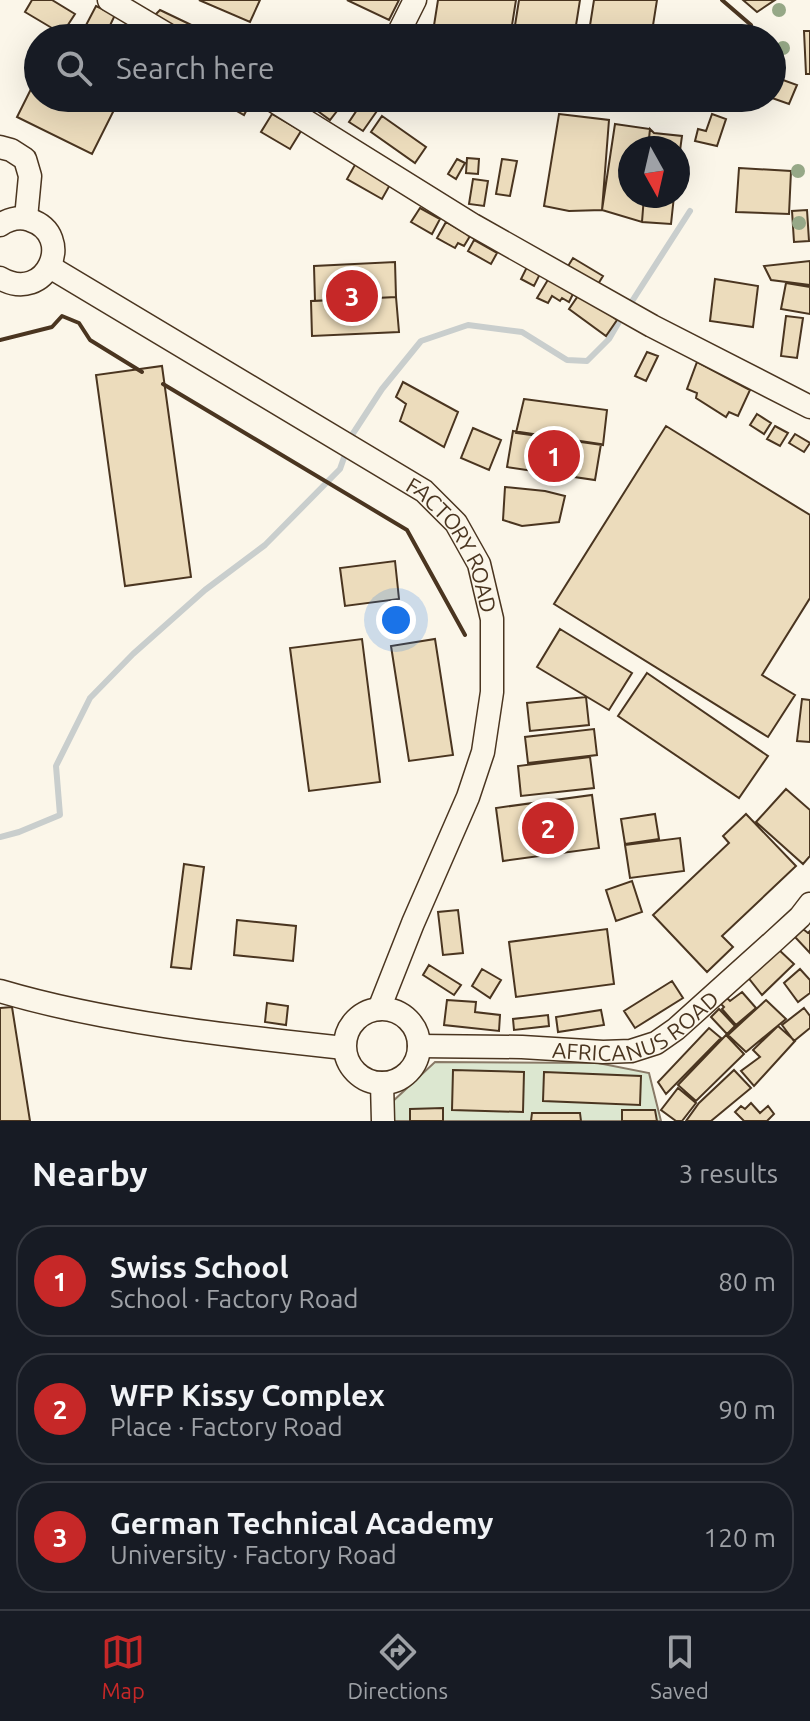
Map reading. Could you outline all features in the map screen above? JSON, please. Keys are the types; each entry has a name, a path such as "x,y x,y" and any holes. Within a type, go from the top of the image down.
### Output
{"street":[{"path":"109,0 149,24"},
{"path":"403,24 415,0"},
{"path":"292,112 487,232 652,326 810,407"},
{"path":"0,147 25,159 30,176 26,218"},
{"path":"0,225 15,218 38,223 47,231 53,255 50,267 36,281 17,285 0,278"},
{"name":"FACTORY ROAD","path":"50,267 424,491 456,523 479,564 492,619 492,692 483,752 468,797 379,1009"},
{"name":"AFRICANUS ROAD","path":"419,1046 603,1052 631,1051 656,1043 676,1029 775,940 810,904"},
{"path":"0,991 125,1019 344,1048"},
{"path":"379,1009 403,1015 412,1023 419,1046 418,1057 404,1076 382,1083 360,1077 352,1069 344,1048 350,1026 358,1017 379,1009"},
{"path":"382,1083 383,1121"}],"green space":[{"path":"435,1062 598,1063 649,1073 661,1121 393,1121 391,1103"}],"building":[{"path":"32,0 52,0 75,14 68,24 45,24 25,12"},
{"path":"199,0 260,0 250,22"},
{"path":"347,0 399,0 389,20"},
{"path":"438,0 516,0 512,24 434,24"},
{"path":"519,0 580,0 576,24 515,24"},
{"path":"594,0 657,0 653,24 590,24"},
{"path":"743,0 775,0 757,12"},
{"path":"96,6 115,15 111,24 87,24"},
{"path":"160,10 189,24 163,24 152,18"},
{"path":"804,31 810,31 810,74 806,74"},
{"path":"786,81 797,85 789,104 786,103"},
{"path":"24,103 24,112 113,112 92,154 17,117"},
{"path":"319,112 336,112 330,120"},
{"path":"356,112 376,112 363,131 349,122"},
{"path":"272,114 301,131 290,149 261,132"},
{"path":"559,114 609,120 602,210 569,211 544,206"},
{"path":"712,114 726,119 717,146 695,141 698,129 706,131"},
{"path":"382,116 426,147 415,163 371,132"},
{"path":"615,124 650,129 649,136 618,136 618,208 643,208 642,222 602,210"},
{"path":"650,129 654,133 682,136 649,136"},
{"path":"467,158 479,159 478,174 466,173"},
{"path":"457,159 465,163 456,179 448,174"},
{"path":"502,159 517,161 510,196 496,194"},
{"path":"356,163 391,183 382,199 347,179"},
{"path":"739,168 791,171 789,214 736,212"},
{"path":"473,179 488,181 484,206 469,204"},
{"path":"420,208 440,219 432,234 411,222"},
{"path":"643,208 673,208 671,224 642,222"},
{"path":"807,210 809,241 794,242 792,211"},
{"path":"446,222 470,236 464,246 458,243 455,248 437,238"},
{"path":"474,240 497,253 491,264 468,251"},
{"path":"573,258 603,276 595,289 565,271"},
{"path":"810,261 810,285 771,280 764,266"},
{"path":"395,262 396,297 315,301 314,266"},
{"path":"528,265 541,272 534,286 521,279"},
{"path":"549,278 574,292 569,302 552,296 548,303 537,298"},
{"path":"715,279 758,286 753,327 710,321"},
{"path":"786,283 810,287 810,314 781,309"},
{"path":"580,293 617,320 606,336 569,309"},
{"path":"396,297 399,332 312,336 311,301"},
{"path":"786,316 803,318 797,358 781,356"},
{"path":"647,352 658,356 646,381 635,376"},
{"path":"697,362 750,390 738,416 729,412 726,417 696,398 697,393 687,389"},
{"path":"162,366 191,577 125,586 96,375"},
{"path":"403,382 458,412 444,447 400,421 406,404 396,397"},
{"path":"524,399 607,410 603,445 516,433"},
{"path":"757,414 771,423 764,434 750,425"},
{"path":"666,426 810,515 810,598 762,675 795,695 768,737 554,604"},
{"path":"775,426 788,433 780,446 767,439"},
{"path":"473,428 501,440 489,470 461,458"},
{"path":"513,431 601,444 595,480 507,467"},
{"path":"795,434 810,443 804,452 789,443"},
{"path":"505,487 565,496 559,522 522,526 503,520"},
{"path":"395,561 399,599 345,606 340,568"},
{"path":"560,629 632,673 609,710 537,667"},
{"path":"362,639 380,782 309,791 290,648"},
{"path":"435,639 453,755 409,761 391,646"},
{"path":"647,673 768,756 739,798 618,716"},
{"path":"586,697 589,725 530,731 527,703"},
{"path":"802,699 810,700 810,742 797,741"},
{"path":"594,729 597,755 528,763 525,737"},
{"path":"590,757 594,788 521,796 518,766"},
{"path":"786,789 810,810 810,856 803,864 756,822"},
{"path":"592,795 599,848 503,861 496,808"},
{"path":"655,814 659,839 625,844 621,819"},
{"path":"746,814 796,866 722,936 733,947 707,972 653,915 729,843 723,836"},
{"path":"680,838 684,871 630,878 625,845"},
{"path":"184,864 204,867 191,969 171,967"},
{"path":"632,881 642,912 616,921 606,890"},
{"path":"458,910 463,953 443,955 438,912"},
{"path":"237,920 296,926 293,961 234,955"},
{"path":"607,929 614,984 516,997 509,942"},
{"path":"803,929 808,933 810,931 810,953 795,937"},
{"path":"777,948 794,964 762,995 747,976"},
{"path":"429,965 461,985 454,995 423,975"},
{"path":"482,969 501,980 490,998 472,986"},
{"path":"800,969 810,980 810,993 798,1002 784,983"},
{"path":"672,981 683,998 635,1028 624,1011"},
{"path":"742,992 756,1008 736,1025 721,1004"},
{"path":"447,1000 476,1002 475,1012 500,1015 499,1031 444,1025"},
{"path":"766,1000 786,1019 746,1052 728,1035"},
{"path":"267,1003 288,1006 286,1025 265,1022"},
{"path":"12,1007 30,1121 0,1121 0,1008"},
{"path":"804,1008 810,1016 810,1028 794,1041 782,1025"},
{"path":"719,1009 735,1026 727,1034 711,1017"},
{"path":"601,1010 604,1025 558,1032 556,1017"},
{"path":"548,1015 549,1026 514,1030 513,1019"},
{"path":"778,1026 795,1041 754,1086 741,1071 760,1057 753,1050"},
{"path":"709,1028 721,1038 666,1094 658,1082"},
{"path":"726,1035 744,1054 696,1101 678,1085"},
{"path":"453,1070 524,1072 523,1112 452,1110"},
{"path":"734,1070 751,1088 711,1121 686,1121 699,1103"},
{"path":"544,1072 641,1076 640,1105 543,1101"},
{"path":"678,1088 696,1103 682,1121 676,1121 661,1110"},
{"path":"751,1103 760,1113 768,1106 774,1114 767,1121 744,1121 735,1112"},
{"path":"443,1108 443,1121 410,1121 410,1109"},
{"path":"622,1110 655,1110 657,1121 622,1121"},
{"path":"532,1113 580,1113 581,1121 531,1121"}],"waterway":[{"path":"629,306 690,211"},
{"path":"0,837 60,815 56,766 90,698 133,654 205,590 265,545 340,469 352,435 382,389 421,341 468,325 522,332 567,360 587,361 609,339 623,315"}],"wall":[{"path":"722,0 750,24"},
{"path":"0,340 52,327 62,316 79,323 90,340 142,372"},
{"path":"163,384 407,530 465,635"}],"place":[{"name":"German Technical Academy","path":"352,296"},
{"name":"Swiss School","path":"554,456"},
{"name":"WFP Kissy Complex","path":"548,828"}]}
